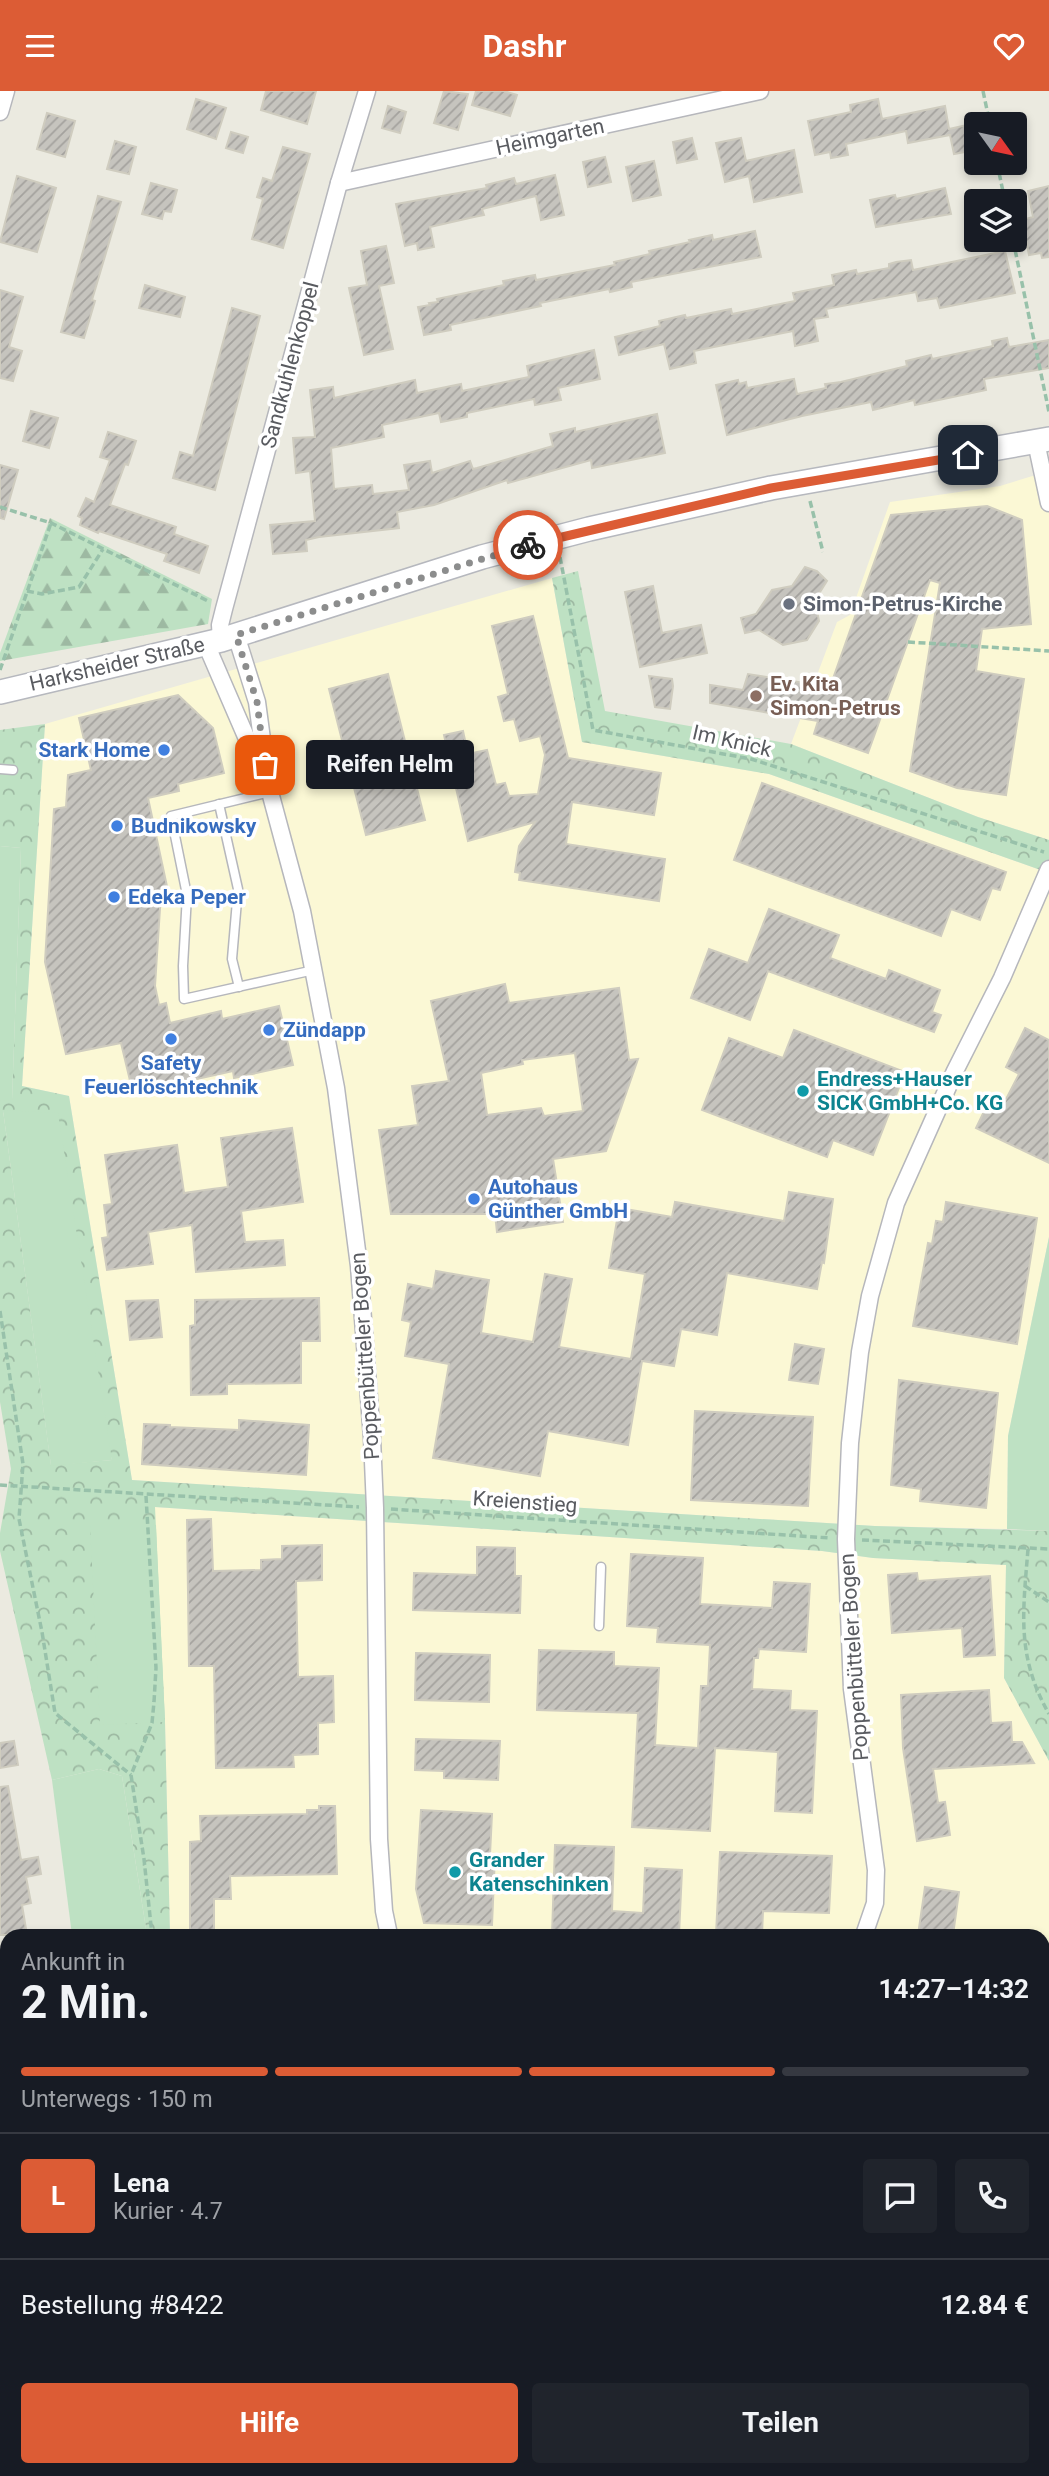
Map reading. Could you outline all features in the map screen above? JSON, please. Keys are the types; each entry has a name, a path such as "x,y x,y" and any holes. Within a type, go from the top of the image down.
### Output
{"main road":[{"name":"Harksheider Straße","path":"0,692 221,640 459,564 556,537 771,488 1042,440"}],"street":[{"name":"Sandkuhlenkoppel","path":"221,640 220,625 224,609 339,183 367,91"},
{"name":"Heimgarten","path":"339,183 760,91"},
{"path":"1042,440 1049,503"},
{"name":"Poppenbütteler Bogen","path":"221,640 257,702 269,789"},
{"name":"Poppenbütteler Bogen","path":"221,640 269,789 302,911 336,1088 359,1266 375,1508 379,1839 388,1929"},
{"name":"Poppenbütteler Bogen","path":"866,1929 875,1903 876,1871 852,1689 846,1539 850,1443 860,1352 870,1296 896,1203 955,1071 1007,966 1049,869"}],"lane":[{"path":"0,769 13,771"},
{"path":"269,789 170,816 187,895 184,999 314,970"},
{"path":"219,804 238,888 232,959 239,986"},
{"path":"599,1626 601,1567"}],"path":[{"path":"983,91 987,112"},
{"path":"1016,252 1049,412"},
{"path":"0,507 51,523 224,609"},
{"path":"814,519 823,552"},
{"path":"0,670 51,523"},
{"name":"Im Knick","path":"556,537 593,730 751,759 1049,854"},
{"path":"27,591 42,594 79,586 103,549"},
{"path":"908,642 1049,651"},
{"path":"0,1311 23,1464 19,1519 55,1713 131,1775"},
{"name":"Kreienstieg","path":"0,1485 846,1539 1049,1549"},
{"path":"146,1496 156,1668 155,1702 152,1723 131,1775 151,1929"},
{"path":"1028,1549 1022,1626 1028,1666 1049,1714"},
{"path":"1025,1586 1049,1602"}],"shaded area":[{"path":"1049,471 1049,840 978,817 791,744 837,622 850,615 890,502 1000,486"},
{"path":"552,578 582,742 769,774 1049,873 1049,1237 1008,1436 1007,1529 875,1526 132,1480 69,1096 22,1086 45,724"},
{"path":"154,1507 1006,1565 1004,1678 1049,1761 1049,1929 170,1929 165,1722"}],"green space":[{"path":"50,518 212,599 208,624 0,661 0,653"},
{"path":"578,571 605,711 791,744 978,817 1049,840 1049,873 769,774 582,742 552,578"},
{"path":"45,724 22,1086 69,1096 132,1480 875,1526 1049,1531 1049,1761 1004,1678 1006,1565 155,1507 165,1722 170,1929 146,1929 122,1776 99,1769 52,1780 0,1551 0,1533 11,1469 0,1402 0,1100 12,1100 21,848 0,846 0,730","holes":["3,1110 112,1460 51,1465"]},
{"path":"0,846 21,848 12,1101 0,1100"},
{"path":"3,1110 58,1113 112,1460 51,1466"},
{"path":"1049,1237 1049,1531 1007,1529 1008,1436"},
{"path":"90,1525 156,1525 165,1722 100,1725"},
{"path":"99,1769 122,1776 146,1929 71,1929 52,1780"}],"building":[{"path":"266,91 316,91 307,124 261,110"},
{"path":"444,91 468,94 458,130 434,123"},
{"path":"476,91 504,91 517,95 510,116 472,105"},
{"path":"196,99 226,108 216,139 187,129"},
{"path":"878,99 882,119 945,106 949,129 964,126 964,152 954,154 950,135 908,143 906,131 846,144 848,155 831,158 830,152 815,155 808,121 851,112 850,105"},
{"path":"388,106 406,112 400,133 382,128"},
{"path":"47,113 75,121 65,157 37,149"},
{"path":"231,132 248,137 243,153 226,148"},
{"path":"692,138 697,159 677,163 673,142"},
{"path":"741,138 746,161 794,150 802,192 754,202 749,176 725,182 716,143"},
{"path":"115,141 136,147 129,174 107,169"},
{"path":"283,147 310,154 283,248 252,239 263,199 257,197 263,178 272,181"},
{"path":"605,157 611,182 588,187 583,162"},
{"path":"654,161 661,195 633,201 626,167"},
{"path":"555,175 564,215 541,220 536,196 482,209 484,215 430,227 434,247 418,250 417,243 405,246 396,204 487,188 486,185 514,178 516,184"},
{"path":"17,176 56,188 37,252 0,242"},
{"path":"151,183 177,190 171,212 164,211 162,219 142,214"},
{"path":"1049,186 1049,257 1042,258 1041,253 1029,255 1027,219 1033,217 1028,191"},
{"path":"945,188 951,214 876,227 870,200 895,195 896,199"},
{"path":"98,196 121,202 92,300 95,301 84,338 61,332"},
{"path":"755,231 761,257 631,282 632,287 610,292 609,289 540,303 541,306 450,325 451,330 424,335 418,307 438,302 437,299 504,285 503,281 535,275 536,280 615,265 614,262 650,254 649,251 712,235 713,240"},
{"path":"386,246 394,283 379,286 393,349 364,355 349,288 367,285 361,251"},
{"path":"1005,252 1015,293 940,308 937,298 918,301 916,292 826,309 828,317 814,319 818,341 795,346 793,331 694,351 696,363 670,369 664,344 619,355 615,337 660,326 659,321 731,309 732,314 795,301 793,293 834,285 832,275 856,270 857,274 889,268 889,264 911,260 913,270"},
{"path":"145,285 185,297 180,317 139,308"},
{"path":"0,290 23,297 9,347 22,351 13,381 0,378"},
{"path":"232,308 260,316 215,490 173,478 180,452 193,456"},
{"path":"1007,338 1009,347 1049,340 1049,368 984,379 986,390 915,405 914,400 873,410 871,402 727,435 716,385 738,380 739,384 746,382 747,388 794,379 797,394 826,388 825,384 907,366 906,361 931,355 932,359 993,346 992,341"},
{"path":"594,350 600,379 558,388 561,400 535,405 534,399 467,413 467,417 441,422 439,413 382,425 384,437 331,448 334,489 372,485 373,494 409,490 404,465 430,461 432,473 470,461 473,469 553,446 550,434 575,428 575,432 657,414 665,453 592,468 591,460 508,483 507,480 434,505 397,512 399,528 319,537 306,540 307,551 273,554 270,525 315,521 310,471 296,473 293,438 315,437 310,390 333,387 334,398 415,380 417,393 461,384 462,391 529,377 527,366"},
{"path":"31,411 58,418 49,448 23,441"},
{"path":"108,432 136,441 110,505 176,527 174,534 208,546 199,573 164,561 167,554 80,525 82,518 78,516 86,498 94,502 110,460 100,457"},
{"path":"0,465 18,470 4,519 0,518"},
{"path":"987,506 1022,520 1031,624 982,629 976,671 1024,679 1006,795 957,788 910,771 940,583 930,580 868,753 814,734 818,721 710,703 710,685 743,690 748,674 830,687 891,515"},
{"name":"Simon-Petrus-Kirche","path":"805,567 817,571 827,581 815,600 819,621 807,640 783,645 759,630 745,633 741,618 756,614 772,590 792,586"},
{"path":"653,586 662,633 701,625 707,653 640,667 625,592"},
{"path":"533,616 568,758 661,773 654,815 572,802 566,844 665,859 659,901 519,880 520,873 515,872 519,846 535,822 468,841 444,735 463,731 468,754 487,750 496,785 505,783 509,796 538,794 545,755 540,736 520,741 514,719 504,721 498,697 508,694 492,626"},
{"path":"388,674 425,820 366,835 329,689"},
{"path":"649,676 672,679 670,709 655,707"},
{"path":"178,695 213,728 224,773 178,784 179,791 148,798 168,891 161,893 155,986 159,1005 166,1003 170,1023 221,1011 222,1019 279,1006 293,1065 234,1078 233,1071 133,1093 121,1043 66,1054 45,962 54,809 66,807 68,775 91,770 79,718"},
{"path":"762,783 1006,872 1000,890 992,888 980,920 951,909 941,936 734,860"},
{"path":"769,909 839,935 830,958 886,979 889,970 940,990 932,1012 941,1015 934,1032 768,971 750,1020 691,998 709,949 748,963"},
{"path":"505,984 509,1003 619,988 629,1060 638,1059 606,1151 553,1159 563,1222 497,1232 495,1214 391,1214 379,1130 418,1125 412,1086 449,1081 431,1001","holes":["575,1053 583,1111 544,1116 541,1108 487,1115 481,1073 523,1064 522,1060"]},
{"path":"1025,1028 1049,1040 1049,1163 976,1128 990,1099 1003,1105 1019,1074 1006,1067"},
{"name":"Endress+Hauser SICK GmbH+Co. KG","path":"794,1030 905,1072 873,1155 833,1140 827,1157 702,1110 729,1038 783,1058"},
{"path":"292,1128 303,1202 241,1211 245,1242 283,1240 285,1265 196,1272 192,1225 148,1232 153,1264 107,1270 102,1238 108,1237 104,1205 112,1204 105,1155 177,1145 184,1193 228,1187 221,1138"},
{"path":"789,1192 833,1199 824,1263 822,1262 817,1289 727,1273 717,1335 681,1329 674,1366 642,1361 628,1445 548,1431 540,1476 433,1458 449,1364 405,1356 411,1322 402,1320 408,1284 433,1289 436,1271 489,1280 481,1333 533,1342 545,1274 572,1279 559,1347 631,1359 645,1274 609,1268 619,1208 672,1217 675,1202 784,1221"},
{"path":"946,1202 1037,1218 1017,1344 913,1326 928,1243 932,1244 936,1221 943,1222"},
{"path":"319,1298 320,1341 301,1341 301,1383 227,1384 227,1394 191,1395 190,1326 195,1325 195,1300"},
{"path":"158,1300 162,1337 130,1340 126,1301"},
{"path":"795,1344 824,1349 818,1384 789,1380"},
{"path":"899,1380 998,1393 986,1508 920,1501 921,1489 891,1485"},
{"path":"695,1411 813,1417 808,1506 691,1500"},
{"path":"239,1420 309,1425 306,1475 142,1464 144,1424 239,1430"},
{"path":"211,1519 213,1571 261,1570 261,1560 282,1559 282,1546 322,1545 322,1580 296,1581 298,1677 333,1676 334,1722 318,1723 318,1754 293,1755 294,1767 216,1768 214,1666 189,1666 187,1520"},
{"path":"477,1547 515,1548 515,1576 521,1576 520,1613 413,1610 414,1573 477,1575"},
{"path":"631,1554 703,1558 700,1604 772,1608 774,1582 810,1584 806,1652 759,1649 758,1658 754,1658 752,1689 791,1691 790,1710 817,1711 812,1813 775,1811 778,1752 715,1748 710,1831 632,1827 638,1713 537,1710 539,1650 614,1652 614,1666 659,1668 655,1745 698,1748 701,1686 708,1686 710,1645 657,1642 658,1628 627,1626"},
{"path":"917,1573 918,1581 990,1576 995,1655 964,1657 962,1628 892,1633 888,1575"},
{"path":"416,1653 490,1655 489,1702 415,1700"},
{"path":"989,1690 991,1723 1011,1722 1012,1742 1022,1742 1034,1763 933,1769 938,1803 945,1802 950,1835 917,1841 903,1748 901,1695"},
{"path":"416,1739 500,1741 498,1780 444,1778 444,1771 415,1770"},
{"path":"14,1741 18,1765 0,1768 0,1743"},
{"path":"8,1786 21,1860 38,1857 41,1874 26,1877 31,1903 22,1905 26,1929 0,1929 0,1787"},
{"path":"319,1806 335,1806 337,1874 230,1876 231,1899 214,1899 214,1929 190,1929 190,1842 201,1841 200,1816 307,1814 307,1810 319,1810"},
{"name":"Grander Katenschinken","path":"421,1810 492,1814 490,1855 495,1855 492,1925 424,1923 416,1889"},
{"path":"555,1845 614,1847 612,1911 643,1913 645,1868 682,1870 679,1929 552,1929"},
{"path":"720,1852 832,1856 829,1913 763,1911 762,1929 716,1929"},
{"path":"925,1887 959,1892 954,1929 919,1929"}],"way so far":[{"path":"265,765 257,702 236,635 528,545"}],"place":[{"name":"Simon-Petrus-Kirche","path":"789,604"},
{"name":"Ev. Kita Simon-Petrus","path":"756,696"},
{"name":"Stark Home","path":"164,750"},
{"name":"Reifen Helm","path":"265,765"},
{"name":"Budnikowsky","path":"117,826"},
{"name":"Edeka Peper","path":"114,897"},
{"name":"Zündapp","path":"269,1030"},
{"name":"Safety Feuerlöschtechnik","path":"171,1039"},
{"name":"Endress+Hauser SICK GmbH+Co. KG","path":"803,1091"},
{"name":"Autohaus Günther GmbH","path":"474,1199"},
{"name":"Grander Katenschinken","path":"455,1872"}],"route":[{"path":"528,545 771,488 968,455"}]}
